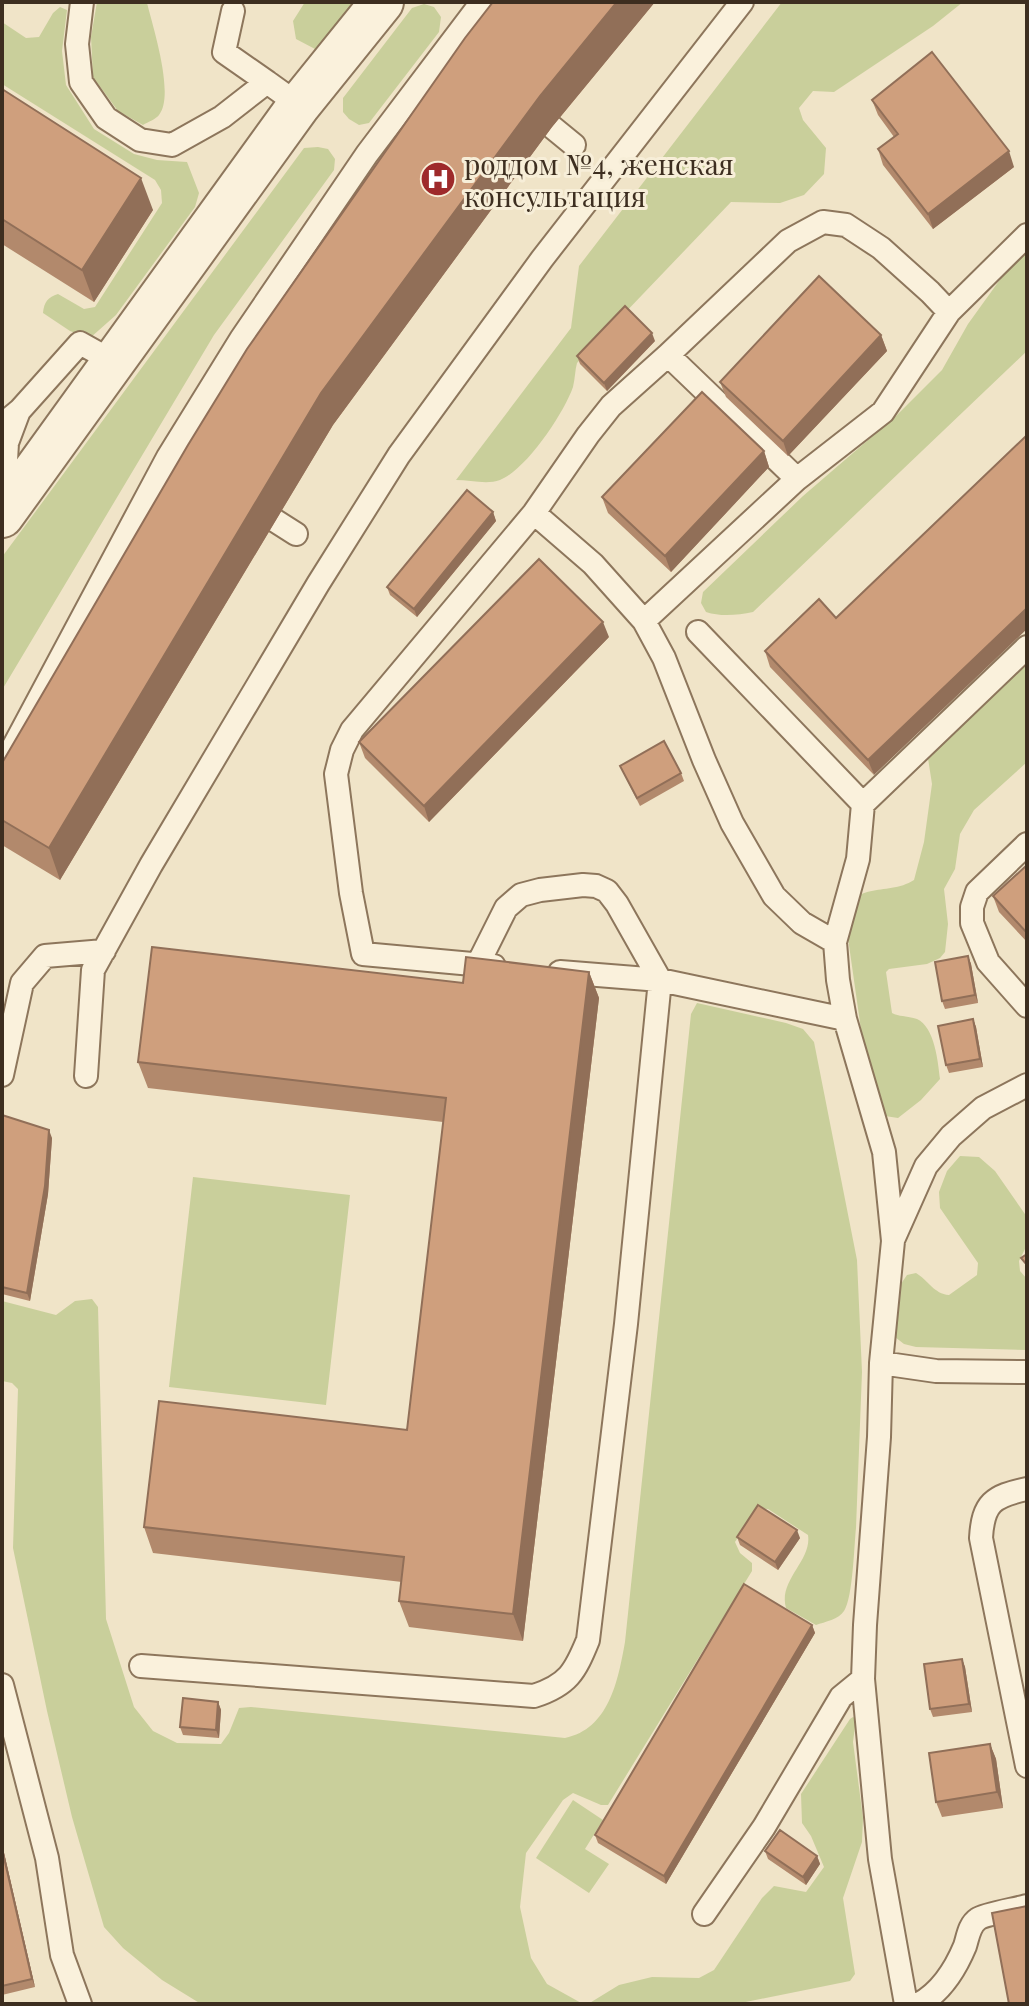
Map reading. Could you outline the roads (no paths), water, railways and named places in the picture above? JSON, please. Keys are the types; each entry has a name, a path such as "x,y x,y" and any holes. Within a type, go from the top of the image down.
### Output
{"street":[{"path":"6,510 114,362 283,94 382,2"}],"lane":[{"path":"82,2 77,44 81,82 106,118 140,140 172,145 222,117 283,94"},
{"path":"86,1076 93,970 261,679 399,455 560,236 742,2"},
{"path":"2,768 168,457 241,339 350,179 449,48 479,3"},
{"path":"233,11 224,52 283,94"},
{"path":"449,48 468,62"},
{"path":"552,127 574,145"},
{"path":"845,1019 660,980 363,954 351,893 336,774 342,750 352,730 534,513 611,406 788,241 823,222 846,225 881,248 949,312"},
{"path":"644,621 797,479 883,412 949,312 1027,235"},
{"path":"2,425 20,410 80,343 114,362"},
{"path":"668,355 797,479"},
{"path":"6,510 7,443 20,410"},
{"path":"168,457 189,470"},
{"path":"534,513 593,564 644,621 664,658 732,823 774,896 802,923 835,942"},
{"path":"274,520 296,534"},
{"path":"698,632 863,804"},
{"path":"906,2004 880,1859 863,1679 881,1363 893,1241 884,1152 845,1019 835,942 858,859 863,804 1027,647"},
{"path":"1027,844 977,892 972,907 972,923 988,962 1027,1006"},
{"path":"141,1666 534,1696 550,1691 567,1680 578,1665 588,1640 626,1324 660,980 617,904 607,891 596,886 540,890 521,895 506,908 478,964"},
{"path":"2,1075 22,983 45,956 104,951"},
{"path":"893,1241 926,1166 951,1136 983,1108 1027,1085"},
{"path":"881,1363 936,1371 1027,1372"},
{"path":"1027,1489 1008,1494 990,1504 982,1518 981,1538 1027,1766"},
{"path":"704,1914 764,1827 841,1697 863,1679"},
{"path":"2,1685 47,1858 62,1955 80,2004"},
{"path":"919,2004 934,1996 951,1974 971,1928 979,1918 1027,1906"}],"place":[{"name":"роддом №4, женская консультация","path":"438,179"}]}
